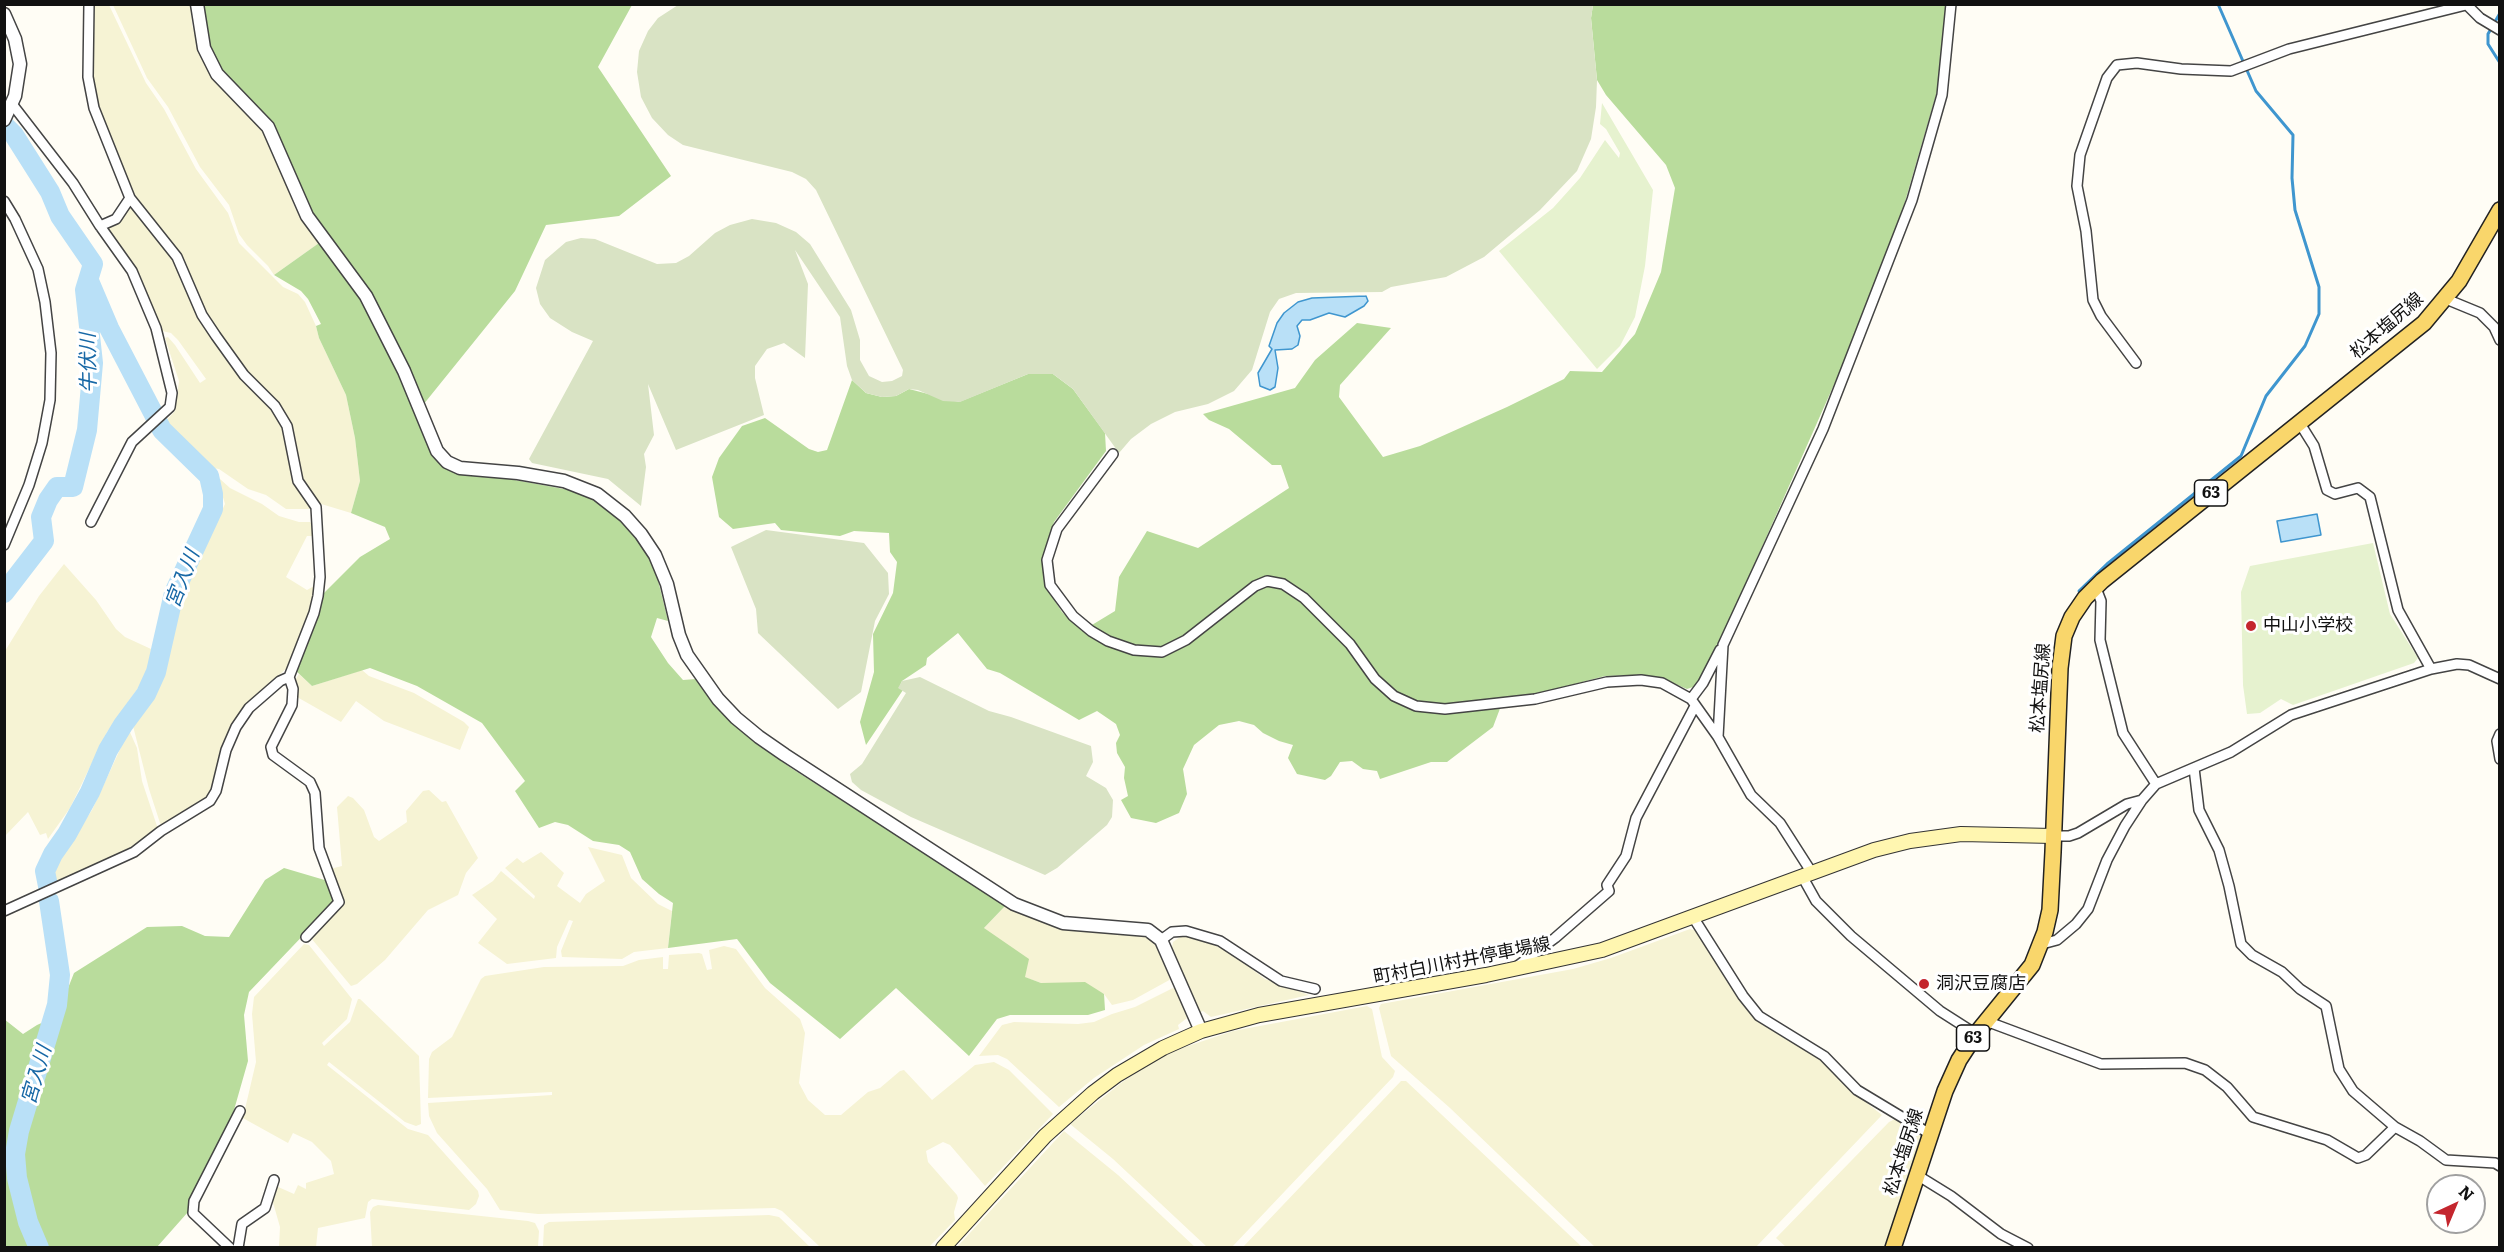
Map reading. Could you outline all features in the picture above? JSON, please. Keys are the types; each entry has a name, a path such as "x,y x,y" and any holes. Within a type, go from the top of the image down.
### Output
{"main road":[{"name":"松本塩尻線","path":"1893,1248 1930,1134 1959,1060 1976,1034 2032,965 2042,944 2050,910 2060,668 2064,636 2072,617 2085,597 2424,323 2445,299 2470,263 2499,210"},
{"name":"町村白川村井停車場線","path":"943,1248 1045,1136 1093,1093 1117,1075 1163,1048 1201,1031 1259,1015 1513,970 1602,950 1874,850 1910,841 1961,834 2053,836"}],"street":[{"path":"88,4 88,77 94,108 130,198 177,257 202,315 216,336 244,375 274,406 287,426 298,481 316,507 320,578 318,596 314,613 289,677 293,689 292,705 271,747 273,755 310,782 315,793 319,848 339,902 306,937"},
{"path":"197,4 204,48 217,75 268,127 307,216 366,296 404,371 437,451 447,462 460,468 518,473 564,481 597,494 625,516 646,541 655,555 666,584 679,635 687,655 718,699 759,737 1014,904 1063,922 1148,930 1161,940 1201,1031"},
{"path":"1513,970 1555,938 1609,891 1607,885 1626,856 1636,818 1722,645 1823,429 1912,200 1942,94 1951,4"},
{"path":"2136,363 2101,316 2093,300 2086,231 2077,186 2080,155 2108,78 2117,65 2137,63 2181,69 2230,71 2289,49 2466,5 2495,27"},
{"path":"4,15 15,39 20,64 9,112 73,183 132,271 156,328 172,393 170,407 163,416 132,442 91,522"},
{"path":"100,226 116,219 130,198"},
{"path":"4,201 38,269 45,302 51,353 50,400 42,443 29,485 4,545"},
{"path":"2445,299 2480,313 2494,327 2499,340"},
{"path":"2299,422 2314,446 2327,489 2335,494 2358,488 2370,497 2398,610 2431,669"},
{"path":"1113,454 1057,529 1047,560 1050,585 1073,616 1091,632 1134,650 1162,652 1186,640 1255,586 1267,581 1282,584 1304,598 1350,644 1375,679 1394,696 1416,706 1445,709 1535,699 1607,682 1641,680 1662,683 1693,703 1718,737 1751,795 1780,823 1807,875 1816,901 1851,936 1940,1011 1976,1034"},
{"path":"2096,588 2101,601 2100,640 2123,732 2156,784"},
{"path":"1718,737 1722,645"},
{"path":"2042,944 2057,940 2076,924 2088,909 2107,860 2142,800 2156,784 2231,752 2291,715 2431,669 2457,664 2469,665 2499,679"},
{"path":"4,911 134,852 161,831 210,801 216,791 226,750 236,727 249,708 280,681 289,677"},
{"path":"2499,734 2497,741 2499,759"},
{"path":"2194,768 2199,810 2218,850 2229,886 2241,944 2252,956 2282,972 2300,989 2326,1006 2339,1069 2353,1090 2395,1127 2420,1141 2446,1160 2495,1163 2499,1166"},
{"path":"2053,836 2069,836 2078,833 2127,804 2142,800"},
{"path":"1693,917 1743,996 1759,1016 1824,1056 1857,1090 1930,1134"},
{"path":"1161,940 1172,932 1186,931 1220,941 1281,981 1315,989"},
{"path":"1986,1021 2101,1064 2185,1063 2205,1070 2227,1087 2253,1117 2327,1140 2358,1158 2366,1155 2395,1127"},
{"path":"230,1248 193,1214 194,1201 240,1111"},
{"path":"1917,1175 1951,1196 2001,1234 2028,1248"},
{"path":"238,1248 242,1224 265,1209 274,1180"}],"shaded area":[{"path":"92,5 109,5 146,83 164,109 196,169 228,213 239,243 283,287 298,294 305,302 346,395 355,438 360,481 351,513 318,503 302,478 293,435 206,316 180,255 135,198 96,102 92,80"},
{"path":"113,5 191,5 192,25 207,67 224,91 260,124 273,150 295,208 319,243 274,275 247,245 239,234 229,205 200,167 168,107 147,78"},
{"path":"130,208 135,208 170,254 206,331 274,411 287,441 294,480 310,509 286,509 266,495 248,489 219,469 208,467 165,422 175,411 179,381 165,338 168,337 175,345 200,383 206,379 178,340 171,333 162,331 140,275 107,230 118,222"},
{"path":"220,479 230,488 262,504 279,516 299,522 310,522 313,525 313,536 307,536 286,577 307,590 314,586 312,601 308,618 289,666 247,704 211,796 163,826 149,789 133,726 154,698 160,685 174,622 184,591 225,504 218,481"},
{"path":"64,564 96,600 116,629 125,637 151,649 149,662 143,681 107,732 70,808 48,839 46,833 40,835 28,812 5,836 5,651 39,596"},
{"path":"362,670 369,676 414,693 464,722 469,727 460,750 384,721 356,701 341,722 297,697 295,680 299,674 312,686"},
{"path":"129,730 137,748 142,781 158,829 132,850 55,885 54,868 92,810"},
{"path":"429,790 442,802 446,801 478,858 466,873 458,895 428,910 385,960 357,984 351,986 311,938 341,904 330,869 342,866 337,807 348,796 353,798 364,810 374,837 379,841 407,822 406,811 423,791"},
{"path":"588,847 622,855 631,878 658,904 672,911 668,948 634,952 622,959 562,957 561,951 573,921 569,920 557,947 556,958 507,964 478,943 497,919 472,895 493,881 501,871 534,899 535,896 505,868 517,858 523,863 541,852 564,873 557,886 580,903 586,894 605,881"},
{"path":"1006,905 1151,937 1160,947 1173,978 1133,1000 1112,1005 1104,994 1054,983 1041,983 1024,977 984,928"},
{"path":"1690,929 1697,931 1744,1005 1758,1020 1819,1058 1843,1084 1882,1115 1756,1247 1595,1247 1450,1108 1391,1056 1379,1008 1381,1004 1573,969 1611,958"},
{"path":"1183,935 1208,942 1232,954 1265,979 1309,995 1211,1017 1203,1011 1198,1013 1172,947 1173,942"},
{"path":"304,944 309,945 352,999 347,1019 322,1043 324,1046 350,1022 358,999 360,999 419,1056 421,1124 416,1126 405,1122 329,1062 327,1065 408,1129 428,1135 478,1191 476,1204 469,1210 372,1199 368,1202 365,1218 318,1228 316,1247 279,1247 280,1227 272,1199 276,1186 294,1194 298,1185 306,1189 306,1183 334,1174 331,1161 312,1142 293,1133 288,1143 241,1117 256,1062 252,1014 254,997"},
{"path":"724,946 736,949 765,988 800,1019 805,1033 799,1083 808,1100 825,1115 841,1115 868,1092 880,1088 900,1071 904,1070 932,1100 975,1065 994,1062 1009,1070 1053,1114 985,1186 950,1145 943,1142 926,1151 928,1162 958,1198 954,1212 955,1220 929,1247 820,1247 782,1211 775,1208 538,1214 500,1210 487,1189 437,1133 429,1116 428,1103 552,1095 552,1092 428,1098 429,1059 432,1052 452,1037 481,979 485,976 544,967 623,966 639,960 663,957 663,969 668,969 669,955 699,953 702,954 707,970 712,969 709,950"},
{"path":"1175,987 1178,989 1187,1018 1178,1025 1179,1029 1144,1045 1094,1078 1059,1107 1007,1059 998,1055 979,1056 1002,1025 1014,1022 1078,1024 1094,1022 1135,1007"},
{"path":"1367,1006 1372,1009 1382,1057 1395,1071 1393,1077 1232,1247 1207,1247 1113,1159 1070,1124 1121,1083 1155,1060 1182,1048 1233,1031"},
{"path":"1401,1081 1406,1081 1582,1247 1243,1247"},
{"path":"1895,1119 1922,1135 1885,1247 1786,1247 1776,1238 1889,1122"},
{"path":"1064,1131 1118,1175 1195,1247 957,1247"},
{"path":"378,1205 528,1221 535,1223 539,1231 538,1247 372,1247 370,1212"},
{"path":"769,1215 779,1217 810,1247 543,1247 544,1225 549,1222"}],"green space":[{"path":"202,5 632,5 598,67 671,176 619,216 546,225 515,291 423,405 369,293 313,214 299,187 277,130 229,80 219,66 209,46"},
{"path":"678,5 1593,5 1591,18 1597,80 1596,107 1591,139 1577,171 1540,210 1484,257 1446,277 1391,287 1382,292 1296,293 1279,299 1270,312 1252,370 1234,391 1208,404 1175,412 1151,424 1131,439 1119,453 1073,389 1053,374 1028,374 960,402 943,401 918,390 909,389 896,396 882,397 866,393 852,380 847,366 840,317 795,250 808,284 805,358 784,343 767,349 755,366 755,378 764,415 676,450 648,384 654,435 644,454 646,467 641,506 608,479 532,463 529,459 593,341 572,332 550,318 540,304 536,288 545,260 566,242 581,238 595,239 657,264 676,263 689,256 715,233 730,225 752,219 776,223 796,232 810,244 851,310 860,340 860,360 869,376 882,382 892,381 902,376 903,370 816,190 806,179 792,172 683,145 668,135 652,118 641,97 637,72 639,51 648,31 658,18"},
{"path":"1593,5 1946,5 1938,88 1902,212 1848,353 1722,637 1699,681 1687,689 1644,675 1605,676 1544,692 1504,698 1493,727 1447,762 1431,762 1380,779 1377,771 1363,769 1352,761 1340,762 1331,776 1325,780 1297,774 1288,758 1293,745 1263,733 1254,725 1239,721 1219,725 1194,745 1183,769 1187,794 1179,813 1156,823 1131,818 1121,800 1128,796 1124,778 1125,767 1117,753 1116,743 1120,735 1116,724 1097,711 1079,720 1000,673 987,669 958,633 927,658 926,665 902,681 899,688 903,690 866,745 860,722 874,672 873,634 893,593 897,562 890,552 889,533 854,531 840,536 781,530 775,523 733,529 719,517 712,477 719,458 742,426 765,418 809,449 818,452 827,450 852,380 866,393 882,397 896,396 909,389 959,402 1028,374 1053,374 1073,389 1105,433 1106,451 1054,522 1042,558 1044,584 1062,612 1082,631 1115,611 1119,577 1147,531 1198,548 1289,488 1281,465 1272,465 1229,429 1209,420 1203,414 1295,388 1315,360 1357,323 1391,328 1340,385 1339,397 1383,457 1420,446 1507,407 1564,379 1570,371 1602,372 1635,334 1661,272 1675,188 1666,165 1606,95 1597,80 1591,18"},
{"path":"1602,103 1653,190 1645,266 1635,317 1620,346 1597,369 1499,251 1553,208 1580,178 1605,140 1619,158 1620,153 1606,129 1600,124"},
{"path":"319,243 361,295 396,365 438,460 449,470 459,473 493,476 575,491 586,495 611,512 634,534 650,558 668,621 657,618 651,637 668,663 683,680 696,679 746,735 791,768 1006,905 984,928 1029,959 1025,977 1041,983 1085,982 1104,994 1105,1010 1088,1015 1010,1015 997,1019 969,1056 896,988 840,1039 770,983 737,939 668,948 673,903 642,879 630,852 619,845 593,841 568,825 555,822 539,828 515,791 525,781 482,723 417,686 370,668 312,686 294,669 320,597 360,557 390,539 385,527 351,513 360,481 355,438 346,395 319,338 316,326 321,324 308,299 301,291 274,275"},
{"path":"766,530 864,543 888,573 889,594 875,621 861,692 838,709 758,633 756,609 731,547"},
{"path":"2373,543 2390,614 2418,658 2414,663 2293,705 2281,699 2260,713 2247,714 2243,685 2241,592 2250,566"},
{"path":"920,677 989,711 1091,746 1093,762 1086,776 1106,788 1113,800 1112,817 1107,825 1057,868 1045,875 911,817 861,790 852,782 850,774 862,764 906,693 898,688 902,681"},
{"path":"284,868 328,881 334,903 249,992 244,1015 248,1061 234,1110 219,1145 189,1200 188,1212 157,1247 5,1247 4,1019 23,1034 57,1016 74,973 147,927 182,926 205,936 229,937 265,880"}],"water":[{"path":"1366,296 1368,301 1364,306 1345,317 1329,313 1310,320 1302,320 1297,326 1300,336 1298,345 1292,349 1275,350 1278,368 1275,387 1270,390 1260,386 1258,373 1272,349 1269,346 1277,323 1284,313 1298,302 1312,298"},
{"path":"2317,514 2321,535 2281,542 2277,521"}],"waterway":[{"path":"2079,591 2107,564 2241,456 2266,396 2305,346 2319,314 2319,287 2295,210 2292,178 2293,135 2256,91 2218,4"},
{"path":"2500,13 2488,34 2488,44 2500,63"},
{"name":"牛伏川","path":"4,125 14,135 50,192 60,216 93,264 85,290 93,363 87,430 73,487 57,487 48,500 41,517 44,541 4,593"},
{"name":"宮入川","path":"48,886 45,871 53,854 90,792 108,750 146,694 156,672 174,593 213,509 213,494 209,476 162,430 109,328 89,281"},
{"name":"宮入川","path":"39,1248 28,1222 17,1178 15,1154 19,1131 57,1005 60,975 49,901"}],"place":[{"name":"中山小学校","path":"2251,626"},
{"name":"洞沢豆腐店","path":"1924,984"}]}
